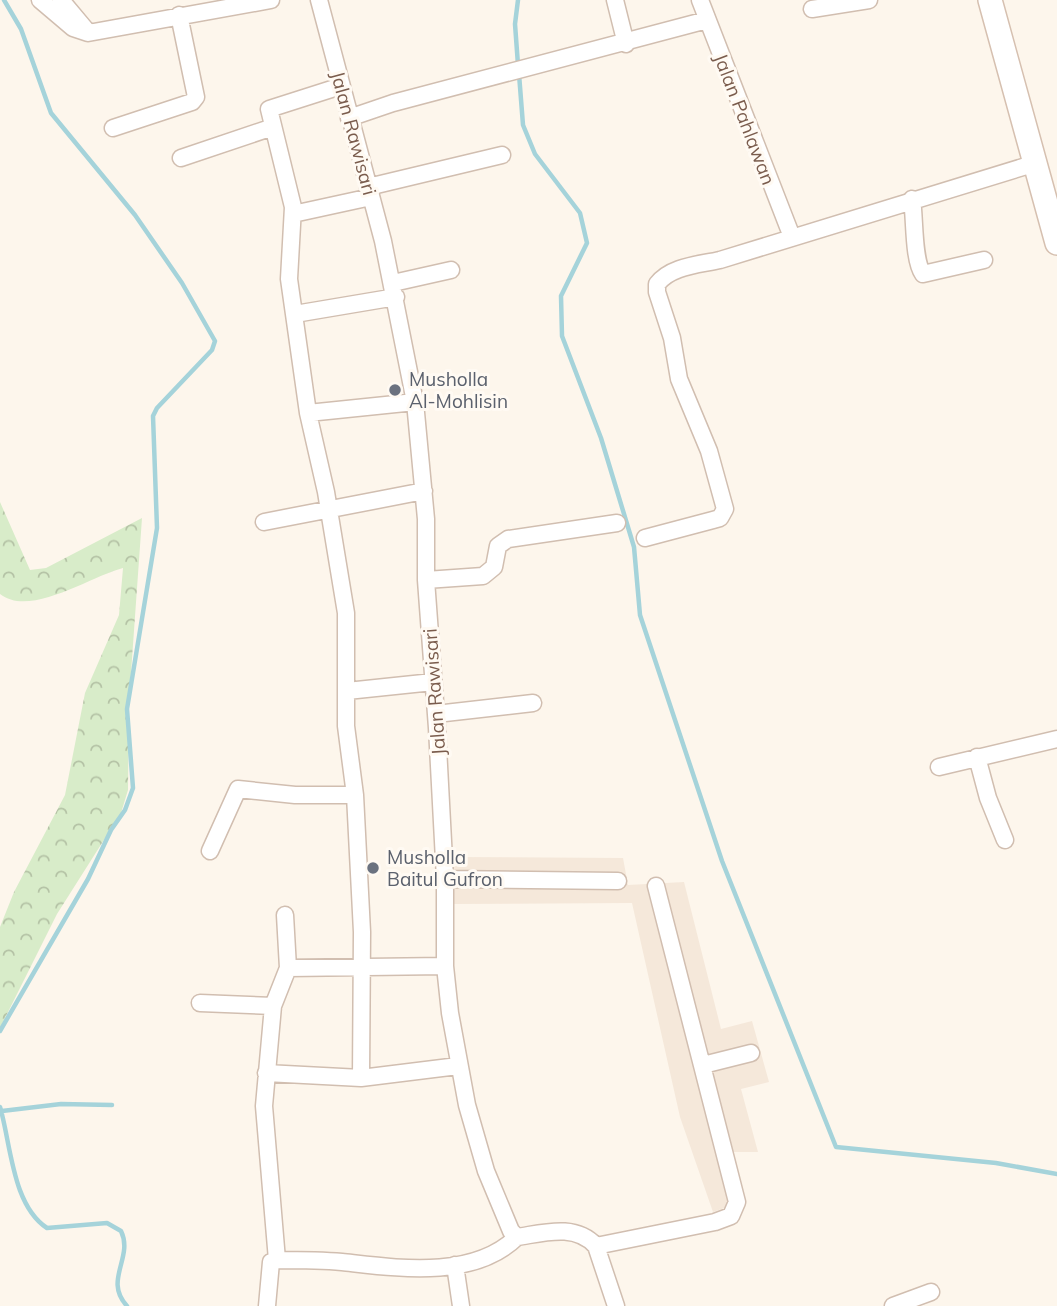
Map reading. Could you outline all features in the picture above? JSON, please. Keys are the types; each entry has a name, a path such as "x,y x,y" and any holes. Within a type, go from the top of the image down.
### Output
{"street":[{"path":"40,0 73,28 88,33 182,10 271,0"},
{"path":"61,0 88,33"},
{"name":"Jalan Rawisari","path":"319,0 394,290 415,402 424,491 426,580 445,879 445,966 458,1066 486,1171 506,1223 517,1237"},
{"path":"615,0 626,44"},
{"name":"Jalan Pahlawan","path":"700,0 792,237"},
{"path":"812,9 869,0"},
{"path":"990,0 1057,240"},
{"path":"113,128 194,100 182,10"},
{"path":"349,118 393,103 626,44 708,20"},
{"path":"341,86 269,108 293,215 289,279 309,413 329,507 346,613 346,726 355,794 363,969 361,1078"},
{"path":"181,158 273,127"},
{"path":"293,215 502,155"},
{"path":"645,538 720,518 725,509 709,451 679,379 657,284 675,270 1036,163"},
{"path":"912,199 917,229 916,256 923,275 984,260"},
{"path":"295,314 394,290 451,270"},
{"path":"309,413 415,402"},
{"path":"264,522 329,507 424,491"},
{"path":"426,580 483,576 494,566 498,546 508,539 617,523"},
{"path":"347,691 433,682"},
{"path":"436,714 533,703"},
{"path":"939,767 1057,739"},
{"path":"977,757 988,798 1005,840"},
{"path":"210,851 238,789 295,795 355,794"},
{"path":"445,879 618,881"},
{"path":"596,1246 716,1222 731,1216 737,1202 656,886"},
{"path":"277,1260 264,1106 273,1006 288,968 285,915"},
{"path":"288,968 445,966"},
{"path":"200,1003 273,1006"},
{"path":"704,1065 751,1053"},
{"path":"266,1073 361,1078 458,1066"},
{"path":"267,1306 271,1262 277,1260 334,1261 385,1268 455,1265 505,1246 517,1237 572,1231 589,1238 596,1246 617,1306"},
{"path":"455,1265 461,1306"},
{"path":"893,1306 931,1292"}],"shaded area":[{"path":"450,857 623,858 628,885 684,882 721,1029 752,1021 769,1082 741,1089 758,1152 732,1152 744,1201 713,1212 680,1117 632,903 451,904"}],"green space":[{"path":"0,502 30,570 46,568 142,518 129,701 128,790 121,813 57,914 0,1028 0,927 14,892 65,795 85,693 119,615 123,568 44,598 13,600 0,594"}],"waterway":[{"path":"0,1031 88,879 111,830 125,810 133,788 127,709 157,528 153,416 157,408 212,350 215,341 182,283 135,215 51,113 21,29 4,0"},
{"path":"518,0 515,24 518,65"},
{"path":"519,74 523,125 535,154 580,213 587,243 561,296 562,336 601,438 634,547 640,615 722,861 836,1147 996,1163 1057,1174"},
{"path":"2,1111 61,1104 112,1105"},
{"path":"0,1107 20,1189 35,1218 47,1228 107,1223 121,1231 124,1250 118,1287 127,1306"}],"place":[{"name":"Musholla Al-Mohlisin","path":"395,390"},
{"name":"Musholla Baitul Gufron","path":"373,868"}]}
